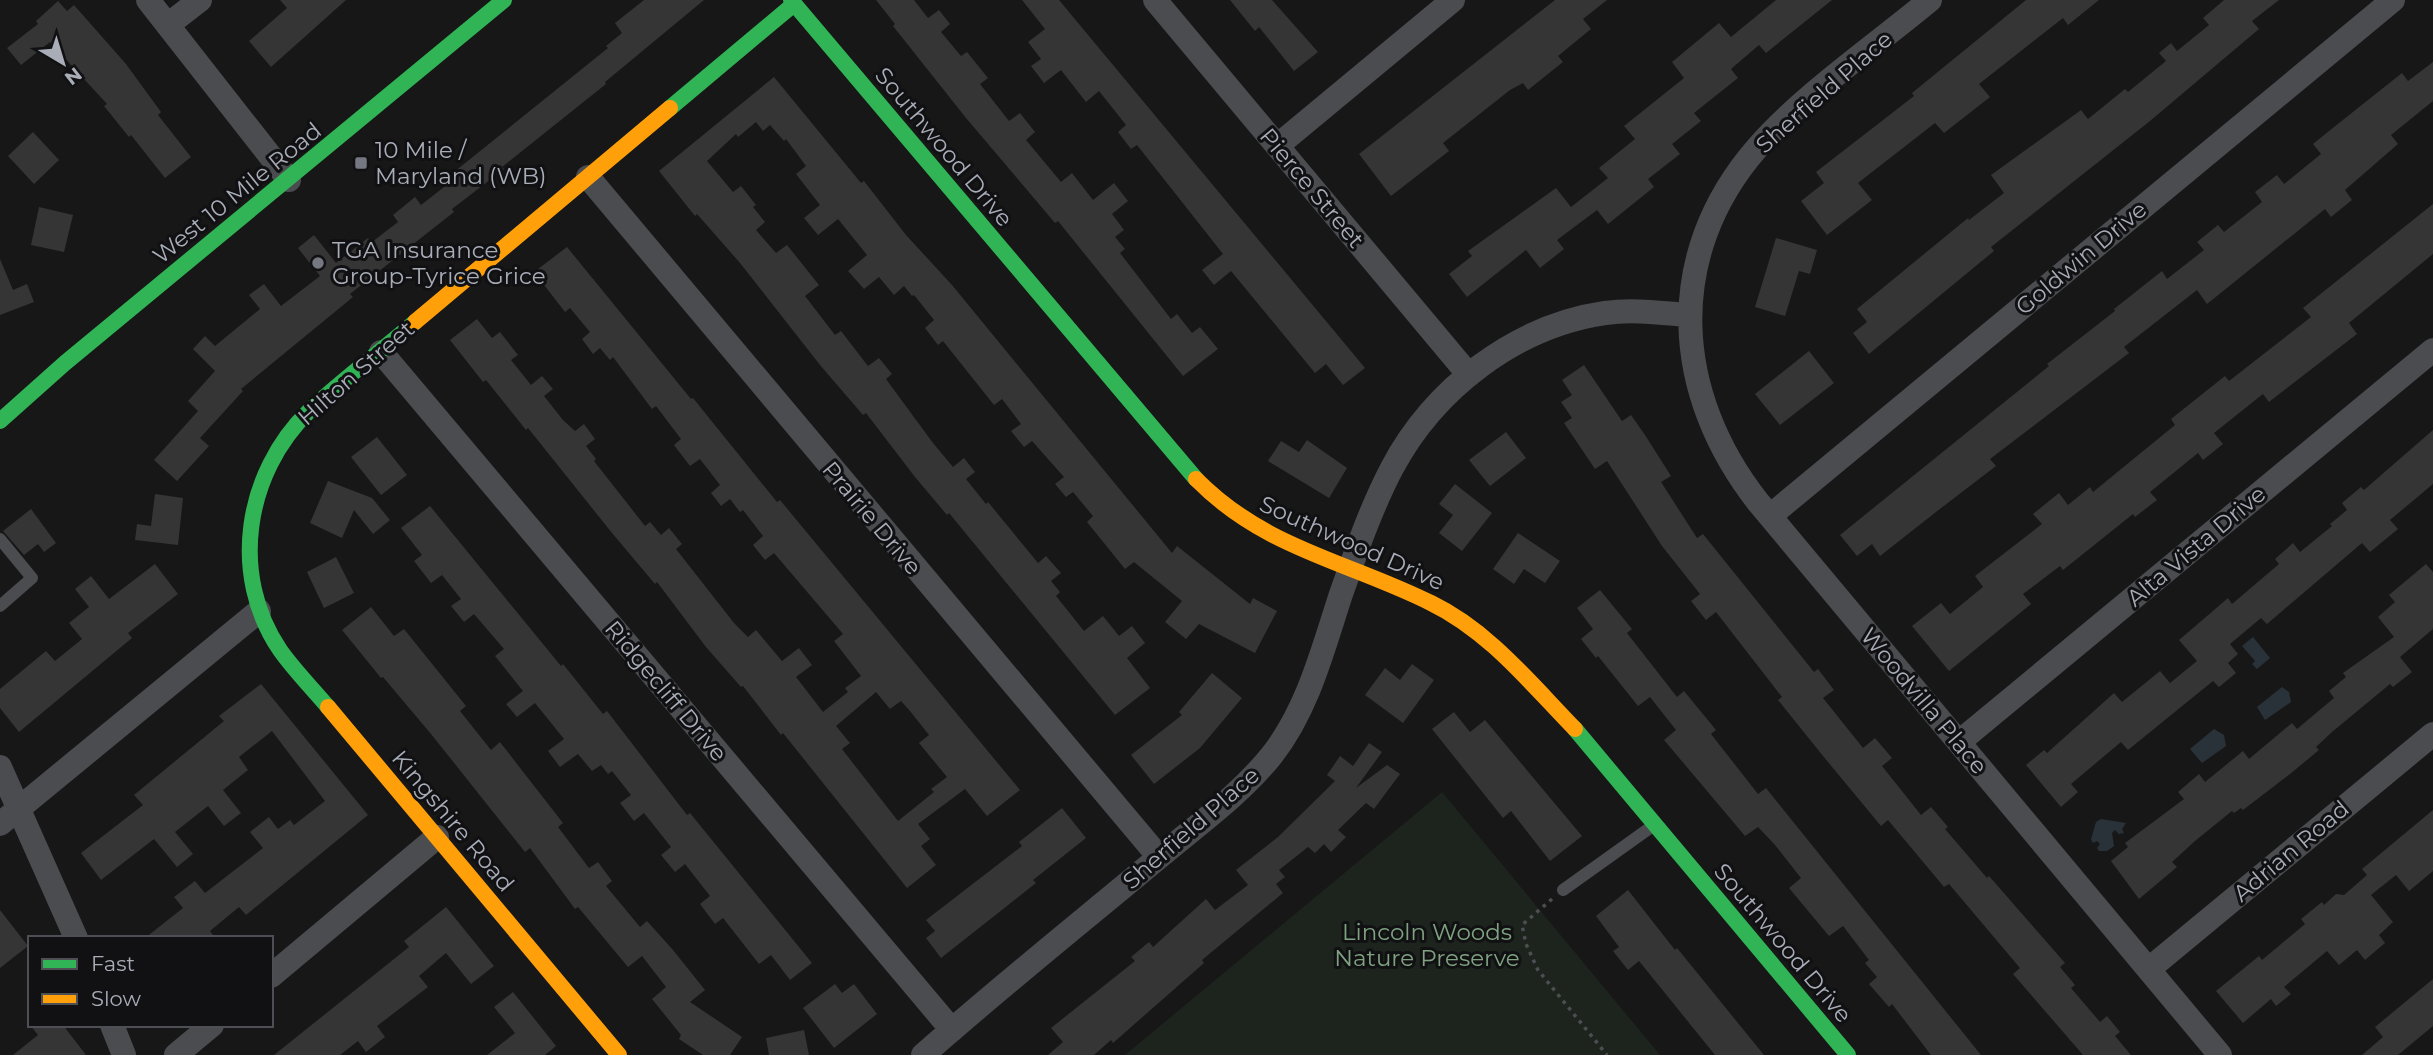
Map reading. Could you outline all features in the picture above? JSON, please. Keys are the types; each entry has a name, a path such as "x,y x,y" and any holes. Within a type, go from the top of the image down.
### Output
{"street":[{"path":"148,0 289,180"},
{"path":"169,24 200,0"},
{"name":"West 10 Mile Road","path":"0,421 65,363 504,0"},
{"name":"Pierce Street","path":"1155,0 1469,375"},
{"path":"1277,146 1453,0"},
{"name":"Sherfield Place","path":"923,1055 1245,785 1286,734 1311,684 1374,506 1402,450 1441,401 1469,375 1511,345 1577,320 1624,312 1690,315 1703,242 1717,207 1735,176 1759,146 1789,117 1930,0"},
{"name":"Goldwin Drive","path":"1770,516 2393,0"},
{"name":"Hilton Street","path":"259,611 247,550 253,504 268,464 294,426 792,2"},
{"name":"Southwood Drive","path":"792,2 1197,480 1221,503 1268,535 1432,603 1466,624 1503,654 1563,716 1848,1055"},
{"name":"Prairie Drive","path":"588,177 1159,857"},
{"name":"Woodvilla Place","path":"1690,315 1690,346 1708,419 1727,459 1770,516 2221,1055"},
{"name":"Alta Vista Drive","path":"1959,743 2433,350"},
{"name":"Ridgecliff Drive","path":"381,352 952,1030"},
{"path":"0,824 259,611"},
{"name":"Kingshire Road","path":"259,611 268,633 291,664 619,1055"},
{"name":"Adrian Road","path":"2149,969 2433,734"},
{"path":"0,767 75,936"},
{"path":"273,974 437,837"},
{"path":"113,1027 124,1055"},
{"path":"176,1055 210,1027"}],"lane":[{"path":"0,539 32,578 0,606"},
{"path":"1563,890 1655,825"}],"path":[{"path":"1563,890 1522,925 1526,944 1538,970 1607,1055"}],"green space":[{"name":"Lincoln Woods Nature Preserve","path":"1442,792 1660,1055 1125,1055"}],"shaded area":[{"path":"2253,637 2270,658 2257,669 2252,664 2255,661 2242,646"},
{"path":"2282,687 2289,692 2291,702 2265,720 2257,707"},
{"path":"2214,729 2224,735 2226,746 2202,763 2190,749"},
{"path":"2101,819 2126,823 2122,829 2124,833 2119,834 2115,830 2112,833 2114,846 2107,851 2099,851 2097,848 2100,844 2097,841 2093,843 2091,839 2096,822"}],"building":[{"path":"280,0 346,0 271,67 249,41 287,8"},
{"path":"644,0 704,0 605,82 606,84 502,167 504,169 452,209 454,212 350,294 353,297 241,389 243,391 200,438 209,446 177,481 154,460 198,411 188,401 215,371 193,349 205,336 215,346 260,309 249,295 264,284 281,306 320,276 298,248 314,235 336,263 368,238 372,242 398,222 393,215 415,197 421,205 453,180 449,176 608,48 606,46 622,33 615,23"},
{"path":"876,0 914,0 928,18 939,10 950,24 941,32 961,56 967,52 988,78 980,84 1009,121 1020,113 1035,132 1026,140 1061,182 1072,173 1093,200 1114,183 1128,201 1112,214 1124,230 1115,237 1125,249 1120,253 1171,319 1177,314 1192,333 1200,327 1218,349 1183,376 1058,221 1055,223 966,118 893,26 895,24"},
{"path":"1022,0 1059,0 1365,368 1343,385 1326,364 1315,373 1231,271 1214,285 1202,270 1223,254 1137,145 1131,149 1118,132 1126,125 1099,91 1086,102 1061,70 1044,83 1031,66 1041,59 1028,42 1045,29"},
{"path":"1230,0 1272,0 1318,52 1294,71 1259,27 1255,31"},
{"path":"1555,0 1607,0 1583,19 1591,29 1558,56 1563,62 1528,90 1523,83 1510,90 1443,143 1449,151 1391,196 1359,154"},
{"path":"1776,0 1832,0 1766,53 1759,45 1731,69 1738,78 1694,113 1701,121 1672,144 1680,154 1648,179 1654,187 1608,224 1597,210 1557,240 1564,249 1540,268 1526,250 1467,297 1449,274 1472,256 1468,251 1556,188 1571,207 1608,178 1599,168 1635,139 1624,126 1684,78 1672,62 1719,23 1731,37"},
{"path":"2026,0 2099,0 2068,25 2063,18 1979,84 1990,97 1944,133 1935,123 1858,183 1872,200 1827,235 1801,201 1824,183 1816,172 1914,96 1912,93"},
{"path":"2224,0 2279,0 2252,21 2259,29 2150,121 1991,247 1994,251 1869,354 1853,333 1867,322 1857,309 1968,218 1969,220 2004,193 1991,175 2081,110 2088,119 2125,89 2128,92 2166,61 2159,53 2171,43 2177,51 2209,25 2203,18"},
{"path":"58,1 67,11 74,5 126,64 161,112 158,115 191,157 165,178 104,106 107,104 50,42 21,65 7,48 38,24 36,21"},
{"path":"2433,62 2433,101 2391,135 2398,144 2345,190 2352,200 2331,217 2325,209 2207,304 2197,290 2124,347 2129,353 1990,459 1996,466 1880,556 1872,544 1857,556 1840,535 2162,271 2167,279 2204,250 2197,242 2218,225 2224,232 2262,202 2255,192 2277,175 2284,184 2321,154 2313,144 2334,127 2402,73 2408,81"},
{"path":"774,77 861,183 864,181 906,235 952,285 1172,553 1177,546 1250,604 1253,598 1277,611 1255,653 1199,624 1186,639 1165,622 1182,601 1134,562 1125,569 1087,522 1093,516 1073,492 1066,497 1055,484 1064,477 1032,441 1024,447 1011,431 1021,424 1002,399 994,405 943,341 938,345 925,328 934,320 914,295 904,286 894,295 879,277 864,289 848,271 867,255 838,219 818,235 804,218 820,205 796,174 806,166 786,139 784,141 770,125 763,131 756,122 738,137 736,134 707,161 733,192 741,186 756,205 753,207 765,222 756,230 776,253 787,245 819,285 805,296 835,335 841,331 868,366 879,358 892,374 886,379 953,467 964,458 975,472 966,479 986,504 988,502 1038,563 1046,556 1061,573 1051,581 1060,592 1056,596 1084,631 1103,616 1119,636 1132,626 1145,643 1127,658 1150,688 1115,715 949,513 947,515 915,477 866,413 863,415 820,365 740,263 697,214 695,216 659,171"},
{"path":"33,132 59,160 34,184 8,156"},
{"path":"2433,204 2433,254 2349,323 2357,334 2269,402 2263,394 2214,433 2223,444 2203,460 2198,453 2150,492 2157,500 2135,517 2133,514 2063,570 2060,566 2023,594 2031,604 1949,671 1912,626 1941,603 1950,614 1983,587 1975,576 2042,524 2033,514 2059,493 2068,505 2090,487 2093,492 2175,425 2171,419 2225,376 2229,381 2311,317 2303,308"},
{"path":"39,207 73,215 64,252 31,245"},
{"path":"1776,238 1817,250 1810,274 1799,271 1785,316 1755,307"},
{"path":"567,247 691,399 693,398 777,502 780,500 1020,790 987,816 965,789 918,824 930,839 921,846 936,865 907,888 783,733 781,735 743,686 741,687 706,647 657,582 655,584 528,428 526,430 486,380 483,382 450,340 477,319 492,338 500,332 518,355 511,360 531,385 542,376 553,389 544,396 563,420 575,431 584,424 595,439 586,446 596,459 594,461 645,526 650,522 661,535 669,528 682,544 676,549 734,623 748,637 756,630 782,661 799,648 812,665 796,677 823,712 848,692 845,688 861,676 834,641 843,634 774,553 765,560 753,545 763,536 743,510 740,512 730,499 721,506 711,493 720,485 700,459 690,466 674,445 681,439 656,406 652,409 613,357 610,360 600,348 593,354 582,339 590,332 570,308 565,312 534,272","holes":["876,692 890,709 901,701 910,711 929,735 919,743 947,777 931,789 934,792 898,821 842,749 850,743 836,726"]},
{"path":"0,259 13,290 27,284 34,302 0,315"},
{"path":"1809,351 1834,383 1780,425 1755,394"},
{"path":"1584,365 1622,421 1631,415 1645,435 1671,476 1661,482 1697,538 1703,534 1814,672 1818,669 1834,690 1823,698 1863,748 1875,738 1892,758 1882,766 1921,815 1931,807 1948,827 1945,829 1987,878 1989,876 2065,963 2060,967 2075,985 2071,988 2100,1022 2107,1016 2120,1032 2115,1036 2131,1055 2083,1055 2013,974 2020,968 1949,884 1944,887 1888,820 1881,826 1823,756 1778,700 1782,697 1716,612 1706,620 1691,601 1700,594 1662,546 1607,461 1595,469 1564,423 1572,418 1561,402 1572,395 1562,380"},
{"path":"2433,430 2433,484 2390,520 2398,529 2370,552 2362,543 2267,624 2261,618 2230,644 2238,654 2228,663 2236,673 2219,687 2213,681 2128,750 2121,742 2071,784 2078,792 2061,807 2026,765 2044,750 2047,753 2114,693 2122,702 2160,671 2170,683 2197,661 2179,640 2228,598 2232,604 2279,564 2275,559 2293,543 2300,552 2332,526 2330,524 2347,510 2342,503 2361,487 2364,490"},
{"path":"1506,432 1526,458 1490,486 1469,460"},
{"path":"377,437 407,475 381,495 351,457"},
{"path":"1307,440 1347,468 1329,498 1268,461 1281,441 1299,452"},
{"path":"328,481 372,498 390,520 373,534 354,510 342,538 310,523"},
{"path":"1455,484 1492,513 1462,551 1439,533 1453,515 1439,504"},
{"path":"155,494 183,498 178,545 135,540 137,524 151,526"},
{"path":"430,506 561,666 563,664 603,714 607,711 687,815 690,813 812,963 790,980 771,955 759,964 723,918 715,924 700,904 710,896 685,864 675,872 661,855 671,847 644,813 634,821 620,803 631,795 612,771 608,774 601,765 592,771 578,754 560,767 548,751 564,739 535,703 517,717 506,704 523,691 495,656 504,649 474,614 464,622 451,606 461,599 442,575 431,583 414,561 422,555 401,528"},
{"path":"31,509 56,543 44,552 38,544 24,555 3,531"},
{"path":"1518,533 1560,561 1545,583 1524,569 1514,584 1493,569"},
{"path":"336,557 354,593 324,608 307,572"},
{"path":"155,564 178,594 128,633 132,638 19,732 0,708 0,689 46,651 55,661 82,639 69,623 89,607 75,589 91,576 109,599"},
{"path":"2426,564 2433,572 2433,629 2400,657 2412,672 2393,687 2390,684 2332,732 2316,747 2319,750 2290,774 2243,810 2241,808 2234,813 2232,811 2195,841 2172,862 2177,867 2139,899 2111,861 2128,847 2125,843 2184,799 2178,792 2199,774 2205,782 2243,751 2249,759 2292,723 2297,729 2334,698 2329,691 2346,677 2343,673 2394,637 2378,617 2395,602 2389,595"},
{"path":"1600,590 1632,629 1627,633 1677,697 1684,691 1716,730 1711,734 1758,794 1766,788 1981,1055 1931,1055 1892,1004 1889,1007 1869,984 1877,977 1865,963 1869,960 1843,926 1829,936 1789,888 1801,878 1775,845 1758,827 1745,836 1664,740 1676,730 1650,697 1638,706 1598,656 1596,658 1581,639 1593,629 1577,608"},
{"path":"371,607 394,636 404,629 466,706 460,711 491,750 500,742 563,823 558,827 589,868 598,862 612,881 606,886 640,927 647,921 673,950 705,990 690,1002 742,1037 730,1055 703,1055 679,1039 681,1035 652,999 666,987 642,956 628,967 578,907 575,909 530,848 525,852 431,734 342,630"},
{"path":"1412,664 1434,680 1403,723 1365,695 1385,668 1400,680"},
{"path":"1212,673 1242,698 1200,748 1154,784 1131,755 1182,715 1179,712"},
{"path":"261,684 368,815 246,915 239,907 210,931 214,936 148,936 183,908 174,897 195,881 205,893 263,848 250,832 269,817 278,829 290,820 294,825 325,801 272,731 239,757 248,770 223,790 241,813 224,826 208,806 175,832 193,854 177,867 154,839 101,880 81,853 143,805 134,795 224,721 219,716"},
{"path":"1454,712 1470,732 1485,720 1582,836 1550,861 1511,811 1503,818 1432,729"},
{"path":"1369,743 1382,752 1356,788 1387,765 1400,774 1374,809 1366,803 1338,830 1346,837 1331,852 1324,844 1315,853 1308,847 1279,870 1285,877 1276,884 1283,893 1202,960 1204,963 1113,1043 1111,1040 1094,1055 1048,1055 1063,1042 1051,1028 1135,961 1131,957 1149,942 1153,947 1206,899 1215,910 1248,885 1236,870 1278,837 1335,781 1327,775 1340,756 1353,766"},
{"path":"1062,808 1086,838 1033,880 1036,883 941,958 926,938 935,931 926,920 1022,846 1019,842"},
{"path":"2433,810 2433,871 2409,891 2396,875 2371,895 2393,922 2379,935 2385,943 2365,960 2357,950 2339,965 2327,951 2284,987 2291,994 2276,1006 2271,999 2243,1023 2216,991 2259,956 2262,960 2305,924 2301,919 2322,902 2324,905 2336,894 2344,895 2367,875 2362,869"},
{"path":"1628,890 1764,1055 1715,1055 1639,961 1628,970 1613,951 1619,947 1596,916"},
{"path":"446,907 494,966 471,984 446,953 419,976 428,987 377,1026 385,1037 366,1052 358,1041 340,1055 274,1055 409,947 404,941"},
{"path":"0,910 28,946 0,968"},
{"path":"2433,979 2433,1026 2398,1055 2362,1055 2383,1037 2375,1027"},
{"path":"835,984 842,993 854,984 877,1014 834,1048 803,1008"},
{"path":"513,992 556,1046 545,1055 487,1055 515,1033 494,1007"},
{"path":"32,1027 65,1027 86,1055 13,1055 38,1035"},
{"path":"804,1030 809,1055 769,1055 766,1038"}],"traffic: fast":[{"path":"0,421 65,363 504,0"},
{"path":"791,0 1196,479"},
{"path":"670,108 794,4"},
{"path":"328,707 285,657 264,621 254,590 250,558 251,526 258,494 270,464 287,436 309,411 415,322"},
{"path":"1575,729 1848,1055"}],"traffic: slow":[{"path":"415,322 670,108"},
{"path":"1196,479 1222,503 1279,538 1400,588 1472,628 1508,660 1575,729"},
{"path":"328,707 619,1055"}],"place":[{"name":"10 Mile / Maryland (WB)","path":"361,163"},
{"name":"TGA Insurance Group-Tyrice Grice","path":"318,263"}]}
